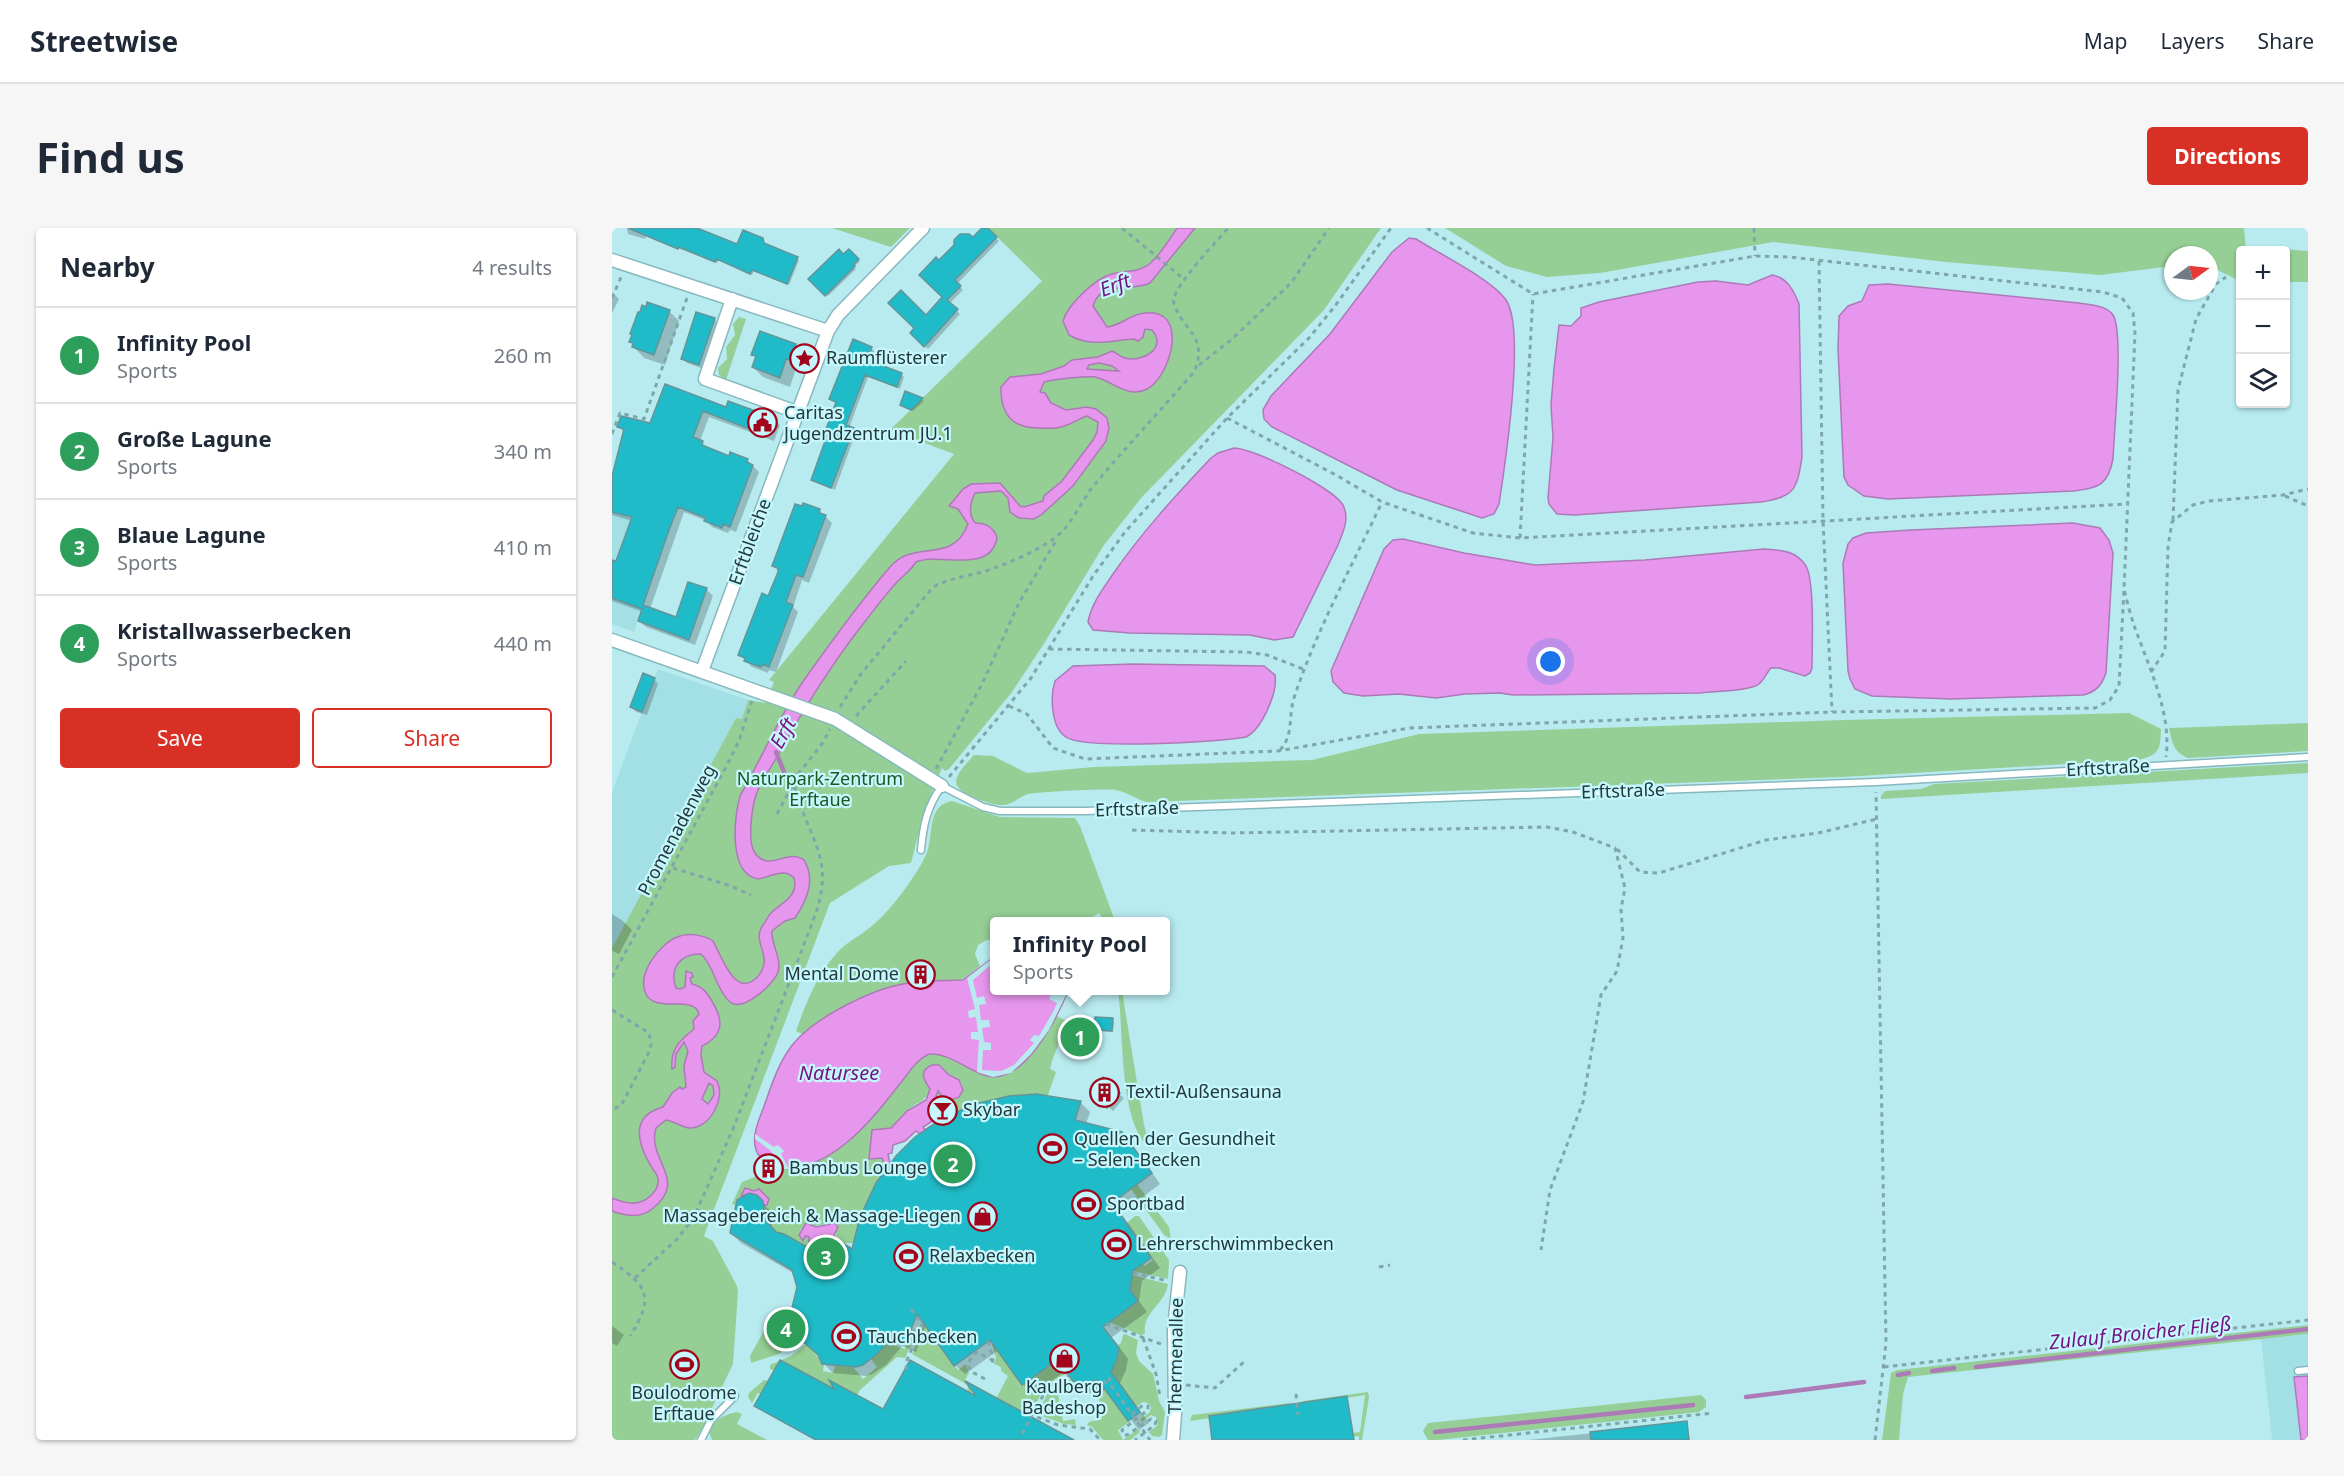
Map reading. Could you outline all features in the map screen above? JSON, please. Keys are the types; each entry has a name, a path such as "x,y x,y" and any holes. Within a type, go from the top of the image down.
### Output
{"street":[{"name":"Erftbleiche","path":"702,671 828,331 838,315 923,228"},
{"path":"612,260 828,331"},
{"path":"732,299 705,379 799,413"},
{"name":"Erftstraße","path":"612,640 831,718 942,786"},
{"name":"Thermenallee","path":"1173,1440 1174,1348 1179,1278"}],"lane":[{"name":"Erftstraße","path":"942,786 983,807 1000,811 1023,812 1876,782 2308,756"},
{"path":"921,850 927,813 942,786"},
{"path":"2298,1371 2308,1370"},
{"path":"703,1439 711,1420 735,1396"}],"path":[{"path":"1122,228 1184,278"},
{"path":"931,779 983,682 1018,603 1058,536 1117,458 1194,372 1200,353 1199,346 1173,300 1184,278 1228,228"},
{"path":"1197,366 1231,340 1291,283 1329,228"},
{"path":"942,786 1009,706 1048,649 1093,576 1125,532 1227,418 1309,338 1391,228"},
{"path":"1009,706 1027,714 1053,748 1085,759 1278,751 1409,728 1832,712 2081,710 2104,705 2110,700 2119,686 2135,333 2133,313 2122,298 2103,292 1755,256 1533,294 1427,228"},
{"path":"1754,228 1755,256"},
{"path":"1820,261 1823,520 1832,712"},
{"path":"612,298 627,264"},
{"path":"2151,672 2165,651 2168,547 2172,522 2178,390 2196,319 2216,284 2226,277"},
{"path":"612,434 620,413 644,419 691,285"},
{"path":"1520,538 1533,294"},
{"path":"1227,418 1336,475 1382,502 1473,533 1520,538 2127,504"},
{"path":"2172,522 2193,505 2209,501 2283,495 2308,489"},
{"path":"2283,495 2308,506"},
{"path":"1278,751 1287,742 1292,704 1303,669 1382,502"},
{"path":"777,814 794,782 822,744 831,718 861,674 933,587 1034,551 1058,536"},
{"path":"2124,589 2160,700 2167,751 2165,765"},
{"path":"1048,649 1246,652 1267,655 1303,669"},
{"path":"848,727 906,662"},
{"name":"Promenadenweg","path":"612,977 673,868 739,741 755,691"},
{"path":"635,1278 677,1239 693,1219 733,1129 814,918 822,890 822,869 819,852 800,806 794,782"},
{"path":"1875,1440 1886,1332 1876,782"},
{"path":"1132,830 1232,833 1371,832 1547,827 1573,832 1615,848 1640,872 1659,873 1766,840 1818,833 1877,819"},
{"path":"1541,1250 1550,1190 1582,1102 1600,995 1617,970 1623,938 1622,909 1625,888 1615,848"},
{"path":"673,868 751,895"},
{"path":"612,1010 649,1033 651,1044 622,1104 612,1111"},
{"path":"612,1262 635,1278 643,1289 645,1307 643,1315 630,1336"},
{"path":"1379,1267 1390,1265"},
{"path":"1132,1273 1179,1278"},
{"path":"906,1370 910,1353 922,1324 911,1309"},
{"path":"1884,1367 2308,1320"},
{"path":"1106,1324 1174,1348"},
{"path":"1143,1338 1156,1374 1162,1403"},
{"path":"988,1341 992,1367"},
{"path":"985,1379 970,1371 968,1362 976,1352 992,1360"},
{"path":"1174,1384 1215,1388 1246,1360"},
{"path":"1022,1434 1048,1387 1069,1375"},
{"path":"1109,1377 1111,1385 1150,1440"},
{"path":"1103,1381 1111,1385"},
{"path":"1296,1394 1298,1415"},
{"path":"1132,1414 1143,1405 1148,1406 1148,1410 1122,1430 1122,1434 1127,1435 1151,1419 1155,1420 1155,1425 1135,1440"},
{"path":"1464,1440 1713,1413"},
{"path":"1032,1415 1058,1425 1090,1429 1100,1440"},
{"path":"1625,1423 1626,1429"},
{"path":"1549,1431 1551,1437"}],"shaded area":[{"path":"612,512 669,530 634,632 612,624"},
{"path":"658,669 748,700 742,719 736,718 612,948 612,792"},
{"path":"2308,1334 2308,1440 2272,1440 2261,1339"}],"green space":[{"path":"832,228 910,228 891,247"},
{"name":"Naturpark-Zentrum Erftaue","path":"988,228 1381,228 1324,310 1142,497 1104,545 1012,692 949,769 945,771 942,768 924,812 911,863 889,866 830,903 704,1236 713,1241 737,1286 733,1364 712,1408 714,1409 695,1440 612,1440 612,948 736,718 742,719 748,700 765,703 774,682 769,680 954,454 890,430 1042,281"},
{"path":"1445,228 2244,228 2246,246 2236,246 2236,279 2218,270 2218,246 2164,246 2164,267 2100,275 1946,262 1773,242 1600,273 1547,277 1506,266"},
{"path":"2290,250 2308,251 2308,282 2290,282"},
{"path":"739,317 746,319 726,380 719,375 718,368 727,359 726,347 735,335 733,324"},
{"path":"2129,713 2161,729 2159,747 2155,754 2138,760 1842,777 1146,802 1120,791 1100,790 1028,794 1009,804 998,805 968,795 956,782 961,771 974,755 993,756 1027,773 1094,767 1312,760 1419,734"},
{"path":"2308,723 2308,751 2188,758 2176,750 2169,728"},
{"path":"2308,763 2308,773 1881,799 1885,791 1921,789 1934,784"},
{"path":"952,801 1000,817 1075,818 1114,917 1102,917 1099,913 1092,917 990,917 990,940 978,945 975,954 980,966 960,981 929,981 922,985 908,983 867,997 829,1015 802,1034 796,1031 817,981 829,963 839,950 879,919 919,868 926,854 935,813 944,803"},
{"path":"1118,995 1123,995 1144,1125 1151,1149 1140,1137 1128,1098 1124,1075"},
{"path":"1057,1016 1069,1022 1050,1069 1056,1072 1048,1095 998,1099 951,1114 946,1109 950,1102 936,1096 938,1090 947,1100 957,1099 963,1090 961,1082 946,1072 928,1067 924,1071 923,1078 930,1089 928,1094 897,1121 889,1133 876,1159 882,1158 886,1168 864,1207 853,1243 842,1243 836,1239 835,1223 808,1227 800,1230 803,1241 805,1236 809,1237 806,1254 807,1247 795,1240 791,1241 784,1234 776,1233 762,1216 764,1205 767,1204 754,1191 745,1188 735,1205 732,1204 742,1182 755,1177 758,1166 755,1162 760,1157 767,1163 800,1168 825,1157 858,1131 895,1091 915,1064 929,1054 944,1056 985,1076 1008,1073 1019,1067 1037,1048"},
{"path":"1137,1184 1169,1227 1171,1239 1164,1235 1131,1189"},
{"path":"1135,1216 1139,1216 1169,1260 1168,1279 1133,1271 1153,1260 1127,1223"},
{"path":"1132,1275 1168,1284 1163,1298 1147,1320 1145,1334 1140,1335 1109,1322 1138,1302 1130,1290"},
{"path":"924,1324 958,1370 966,1364 969,1373 965,1380 974,1385 970,1394 967,1395 968,1385 912,1354"},
{"path":"2308,1325 2308,1334 1908,1377 1903,1394 1899,1440 1882,1440 1891,1373 1897,1370"},
{"path":"765,1329 773,1344 794,1334 798,1341 779,1354 751,1363 750,1356"},
{"path":"913,1329 917,1331 905,1358 897,1357 860,1390 854,1401 770,1369 770,1365 791,1356 806,1344 824,1364 823,1371 833,1373 835,1366 853,1367 863,1379 877,1367 871,1359 887,1343 905,1349"},
{"path":"1125,1334 1138,1340 1136,1353 1139,1361 1153,1374 1159,1401 1165,1412 1162,1435 1159,1437 1152,1436 1149,1432 1158,1425 1156,1417 1151,1415 1142,1422 1140,1419 1150,1412 1151,1407 1148,1403 1143,1402 1136,1407 1109,1372 1118,1356 1117,1346"},
{"path":"991,1341 1022,1385 1057,1360 1067,1373 1046,1385 1028,1418 982,1391 997,1397 1008,1376 1001,1371 1001,1367 994,1364 996,1358"},
{"path":"1071,1379 1082,1383 1098,1380 1128,1421 1132,1420 1118,1430 1123,1440 1103,1440 1092,1427 1087,1425 1089,1422 1102,1419 1098,1392 1087,1394 1085,1390 1075,1389 1058,1395 1063,1421 1075,1419 1076,1425 1064,1424 1037,1414 1050,1389"},
{"path":"764,1380 769,1381 843,1440 758,1393 752,1403 748,1397 749,1393"},
{"path":"1368,1392 1362,1440 1359,1440 1359,1436 1333,1440 1313,1439 1360,1432 1365,1395 1307,1404 1304,1410 1303,1401"},
{"path":"1701,1395 1706,1400 1706,1407 1699,1412 1438,1440 1428,1440 1423,1431 1428,1423"},
{"path":"1290,1403 1291,1409 1287,1407 1190,1421 1192,1415"},
{"path":"737,1412 742,1414 737,1424 767,1440 712,1440 709,1432 713,1424 724,1416"},
{"path":"1138,1429 1140,1432 1130,1440 1123,1440"}],"water":[{"name":"Erft","path":"1177,228 1195,228 1150,283 1109,290 1097,298 1093,306 1107,327 1140,314 1154,313 1164,317 1170,326 1172,337 1171,349 1162,374 1155,383 1140,392 1127,391 1095,377 1044,382 1040,392 1045,393 1051,403 1066,410 1087,407 1096,409 1107,418 1109,428 1106,441 1073,486 1034,519 1019,518 1010,512 1008,498 1001,491 975,493 971,505 971,516 975,523 986,525 994,531 997,538 992,549 985,556 974,559 937,559 916,562 884,597 840,655 807,705 763,780 753,808 751,841 753,848 760,859 766,861 791,857 804,860 808,867 810,882 806,897 795,918 785,921 772,931 779,962 778,972 764,990 749,1001 735,1004 729,1001 701,954 687,956 675,968 676,988 685,987 686,971 692,973 693,977 690,978 692,984 707,993 719,1016 718,1033 702,1046 701,1055 704,1072 717,1081 718,1104 709,1118 697,1127 689,1128 666,1120 656,1128 656,1150 667,1179 667,1189 663,1199 643,1214 627,1215 612,1211 612,1198 626,1203 639,1202 648,1198 657,1187 657,1176 642,1148 639,1131 645,1117 652,1111 663,1107 672,1093 680,1087 682,1089 686,1087 684,1066 688,1051 684,1042 676,1054 675,1067 672,1069 674,1050 680,1041 694,1029 693,1021 699,1014 696,1008 690,1005 658,1003 651,1000 646,994 644,978 651,961 670,941 691,934 713,941 734,978 747,983 754,980 761,973 764,964 759,940 760,930 770,914 792,895 794,890 794,878 786,873 758,879 748,875 738,856 735,830 740,796 787,708 835,637 890,567 910,554 943,548 961,537 968,524 958,509 949,506 963,489 971,484 1000,483 1020,506 1024,507 1043,501 1044,496 1062,481 1093,440 1098,422 1087,416 1058,428 1023,426 1010,419 1006,413 1001,397 1001,387 1010,377 1041,374 1064,366 1072,360 1098,357 1112,351 1132,359 1151,353 1157,343 1152,330 1145,329 1143,337 1138,341 1134,339 1093,342 1069,335 1063,321 1076,300 1098,281 1112,274 1140,269 1152,262","holes":["1099,363 1112,366 1119,371 1087,369 1089,365","709,1083 713,1086 714,1095 708,1104 702,1099"]},
{"path":"1409,238 1416,239 1490,284 1506,300 1512,315 1514,367 1502,485 1499,504 1494,514 1482,518 1397,490 1272,427 1264,419 1263,410 1271,396 1330,334 1392,252"},
{"path":"1772,275 1786,282 1799,304 1802,457 1796,484 1792,490 1781,497 1761,502 1575,515 1557,514 1549,504 1548,498 1553,438 1551,405 1559,325 1571,326 1581,316 1581,308 1599,302 1698,282 1716,281 1748,285"},
{"path":"1888,284 2079,303 2098,306 2110,312 2116,325 2118,341 2118,384 2113,459 2105,480 2096,486 2074,491 1888,499 1864,496 1848,485 1844,477 1838,349 1839,316 1848,306 1862,301 1869,285"},
{"path":"1234,448 1275,462 1309,479 1336,498 1345,510 1345,525 1338,545 1293,637 1274,640 1250,635 1130,633 1093,630 1088,622 1095,603 1101,591 1136,543 1211,458"},
{"path":"2073,523 2100,528 2109,540 2113,553 2106,673 2103,681 2095,690 2083,695 1951,699 1872,696 1855,689 1848,671 1843,563 1848,544 1853,538 1866,533"},
{"path":"1403,539 1464,553 1535,565 1645,560 1764,549 1787,552 1802,561 1809,574 1812,668 1805,676 1779,668 1771,668 1761,682 1755,686 1701,693 1513,695 1500,693 1436,698 1399,694 1363,696 1344,693 1333,682 1331,671 1384,549 1393,540"},
{"path":"1133,664 1264,666 1275,675 1274,691 1263,718 1252,733 1246,737 1182,743 1124,744 1078,741 1061,733 1053,711 1052,695 1055,681 1073,666"},
{"name":"Natursee","path":"990,960 990,995 1066,995 1047,1033 1024,1062 1012,1072 998,1077 984,1075 944,1056 929,1054 916,1064 853,1138 839,1149 809,1164 784,1169 771,1165 760,1157 755,1146 758,1121 780,1065 797,1039 825,1017 877,991 909,983 922,985 929,981 963,980"},
{"path":"1070,1025 1095,1036 1089,1049 1064,1038"},
{"path":"932,1065 939,1065 949,1075 959,1080 963,1090 959,1097 951,1100 943,1097 938,1091 936,1096 950,1102 946,1109 942,1107 942,1104 941,1107 935,1108 937,1113 934,1116 943,1114 923,1127 925,1130 945,1117 956,1134 923,1156 910,1142 920,1134 916,1131 905,1141 893,1145 892,1153 888,1154 890,1163 886,1168 882,1158 869,1159 872,1130 891,1128 907,1111 926,1100 930,1089 924,1079 924,1073"},
{"path":"745,1188 754,1191 759,1189 769,1199 767,1205 764,1205 761,1198 755,1195 741,1196"},
{"path":"806,1223 816,1227 835,1223 838,1227 834,1235 837,1244 809,1247 809,1237 805,1236 803,1241 799,1235"},
{"path":"799,1315 805,1329 772,1344 766,1330"},
{"path":"2308,1376 2308,1440 2301,1440 2294,1377"}],"pier":[{"path":"990,960 990,965 973,980 977,998 984,996 986,1004 979,1005 981,1020 989,1020 990,1027 982,1028 984,1042 991,1043 991,1050 983,1050 982,1070 1001,1071 1014,1065 1034,1043 1030,1040 1034,1035 1039,1036 1053,1012 1057,1003 1049,999 1051,995 1066,995 1049,1030 1031,1054 1011,1073 993,1077 977,1072 979,1040 971,1039 971,1032 978,1032 976,1017 969,1018 968,1011 975,1009 967,978"},
{"path":"755,1134 784,1151 781,1154 789,1169 784,1169 770,1150 755,1139"}],"building":[{"path":"628,228 697,228 737,244 743,230 763,238 764,243 798,257 787,284 752,270 750,274 717,259 715,262 679,247 678,249"},
{"path":"982,228 988,228 997,237 955,280 961,286 947,300 958,309 924,347 910,333 914,328 888,303 901,290 926,315 942,297 919,275 936,257 939,260 954,245 954,240 960,234 969,234 973,237"},
{"path":"839,249 843,254 849,249 859,259 825,296 808,279"},
{"path":"647,302 670,310 654,355 632,347 633,343 629,342 638,312 642,305 646,307"},
{"path":"696,312 715,318 699,365 681,359"},
{"path":"760,331 796,344 790,360 786,359 780,378 752,367 756,356 751,355"},
{"path":"853,339 872,347 867,360 902,373 897,387 865,375 846,425 854,428 831,488 811,480 829,430 826,429 836,402 829,399"},
{"path":"665,384 726,407 728,401 775,418 768,436 703,411 693,437 703,441 702,445 729,456 730,452 748,459 747,462 753,465 730,527 723,524 722,528 704,521 706,518 678,507 669,530 643,605 676,617 688,582 707,588 689,640 638,621 642,609 612,598 612,560 616,561 632,517 612,512 612,476 624,429 617,427 621,416 650,423"},
{"path":"905,391 923,398 911,410 900,405"},
{"path":"803,503 820,509 819,513 826,515 803,577 796,575 786,602 793,605 769,667 763,664 761,667 744,661 745,658 738,655 762,593 768,596 778,572 778,568 772,566 795,504 802,506"},
{"path":"643,673 655,678 642,712 630,707"},
{"name":"Mental Dome","path":"920,963 928,966 931,974 928,982 920,985 912,982 909,974 912,966"},
{"path":"1095,1017 1113,1018 1112,1031 1094,1030"},
{"name":"Textil-Außensauna","path":"1103,1077 1120,1093 1107,1108 1090,1092"},
{"path":"1036,1094 1081,1101 1075,1120 1122,1132 1152,1173 1112,1203 1151,1258 1133,1271 1130,1290 1138,1301 1103,1327 1119,1348 1111,1372 1140,1412 1128,1421 1098,1380 1082,1383 1073,1381 1057,1360 1022,1385 990,1340 954,1366 917,1314 906,1343 892,1338 877,1354 863,1365 856,1367 822,1364 818,1355 798,1337 806,1332 799,1315 791,1312 797,1287 792,1270 730,1233 737,1200 749,1193 757,1195 763,1201 762,1216 776,1232 807,1247 820,1239 828,1238 836,1239 852,1249 860,1217 876,1183 896,1156 915,1137 943,1118 975,1104 1009,1096"},
{"path":"780,1360 834,1389 829,1380 883,1409 910,1360 976,1396 965,1381 1074,1440 816,1440 754,1406"},
{"path":"1347,1396 1354,1440 1212,1440 1209,1416"},
{"path":"1687,1421 1689,1440 1591,1440 1590,1432"}],"waterway":[{"name":"Erft","path":"776,752 784,772"},
{"name":"Zulauf Broicher Fließ","path":"1976,1367 2308,1329"},
{"name":"Zulauf Broicher Fließ","path":"1932,1371 1954,1368"},
{"name":"Zulauf Broicher Fließ","path":"1898,1375 1909,1373"},
{"path":"1746,1397 1864,1382"},
{"path":"1435,1432 1693,1405"}],"place":[{"name":"Raumflüsterer","path":"805,358"},
{"name":"Caritas Jugendzentrum JU.1","path":"763,423"},
{"name":"Mental Dome","path":"920,974"},
{"name":"Infinity Pool","path":"1080,1037"},
{"name":"Textil-Außensauna","path":"1105,1092"},
{"name":"Skybar","path":"942,1110"},
{"name":"Quellen der Gesundheit – Selen-Becken","path":"1053,1149"},
{"name":"Große Lagune","path":"953,1164"},
{"name":"Bambus Lounge","path":"768,1168"},
{"name":"Sportbad","path":"1086,1204"},
{"name":"Massagebereich & Massage-Liegen","path":"982,1216"},
{"name":"Lehrerschwimmbecken","path":"1116,1244"},
{"name":"Relaxbecken","path":"908,1256"},
{"name":"Blaue Lagune","path":"826,1257"},
{"name":"Kristallwasserbecken","path":"786,1329"},
{"name":"Tauchbecken","path":"846,1337"},
{"name":"Kaulberg Badeshop","path":"1064,1358"},
{"name":"Boulodrome Erftaue","path":"684,1364"}]}
